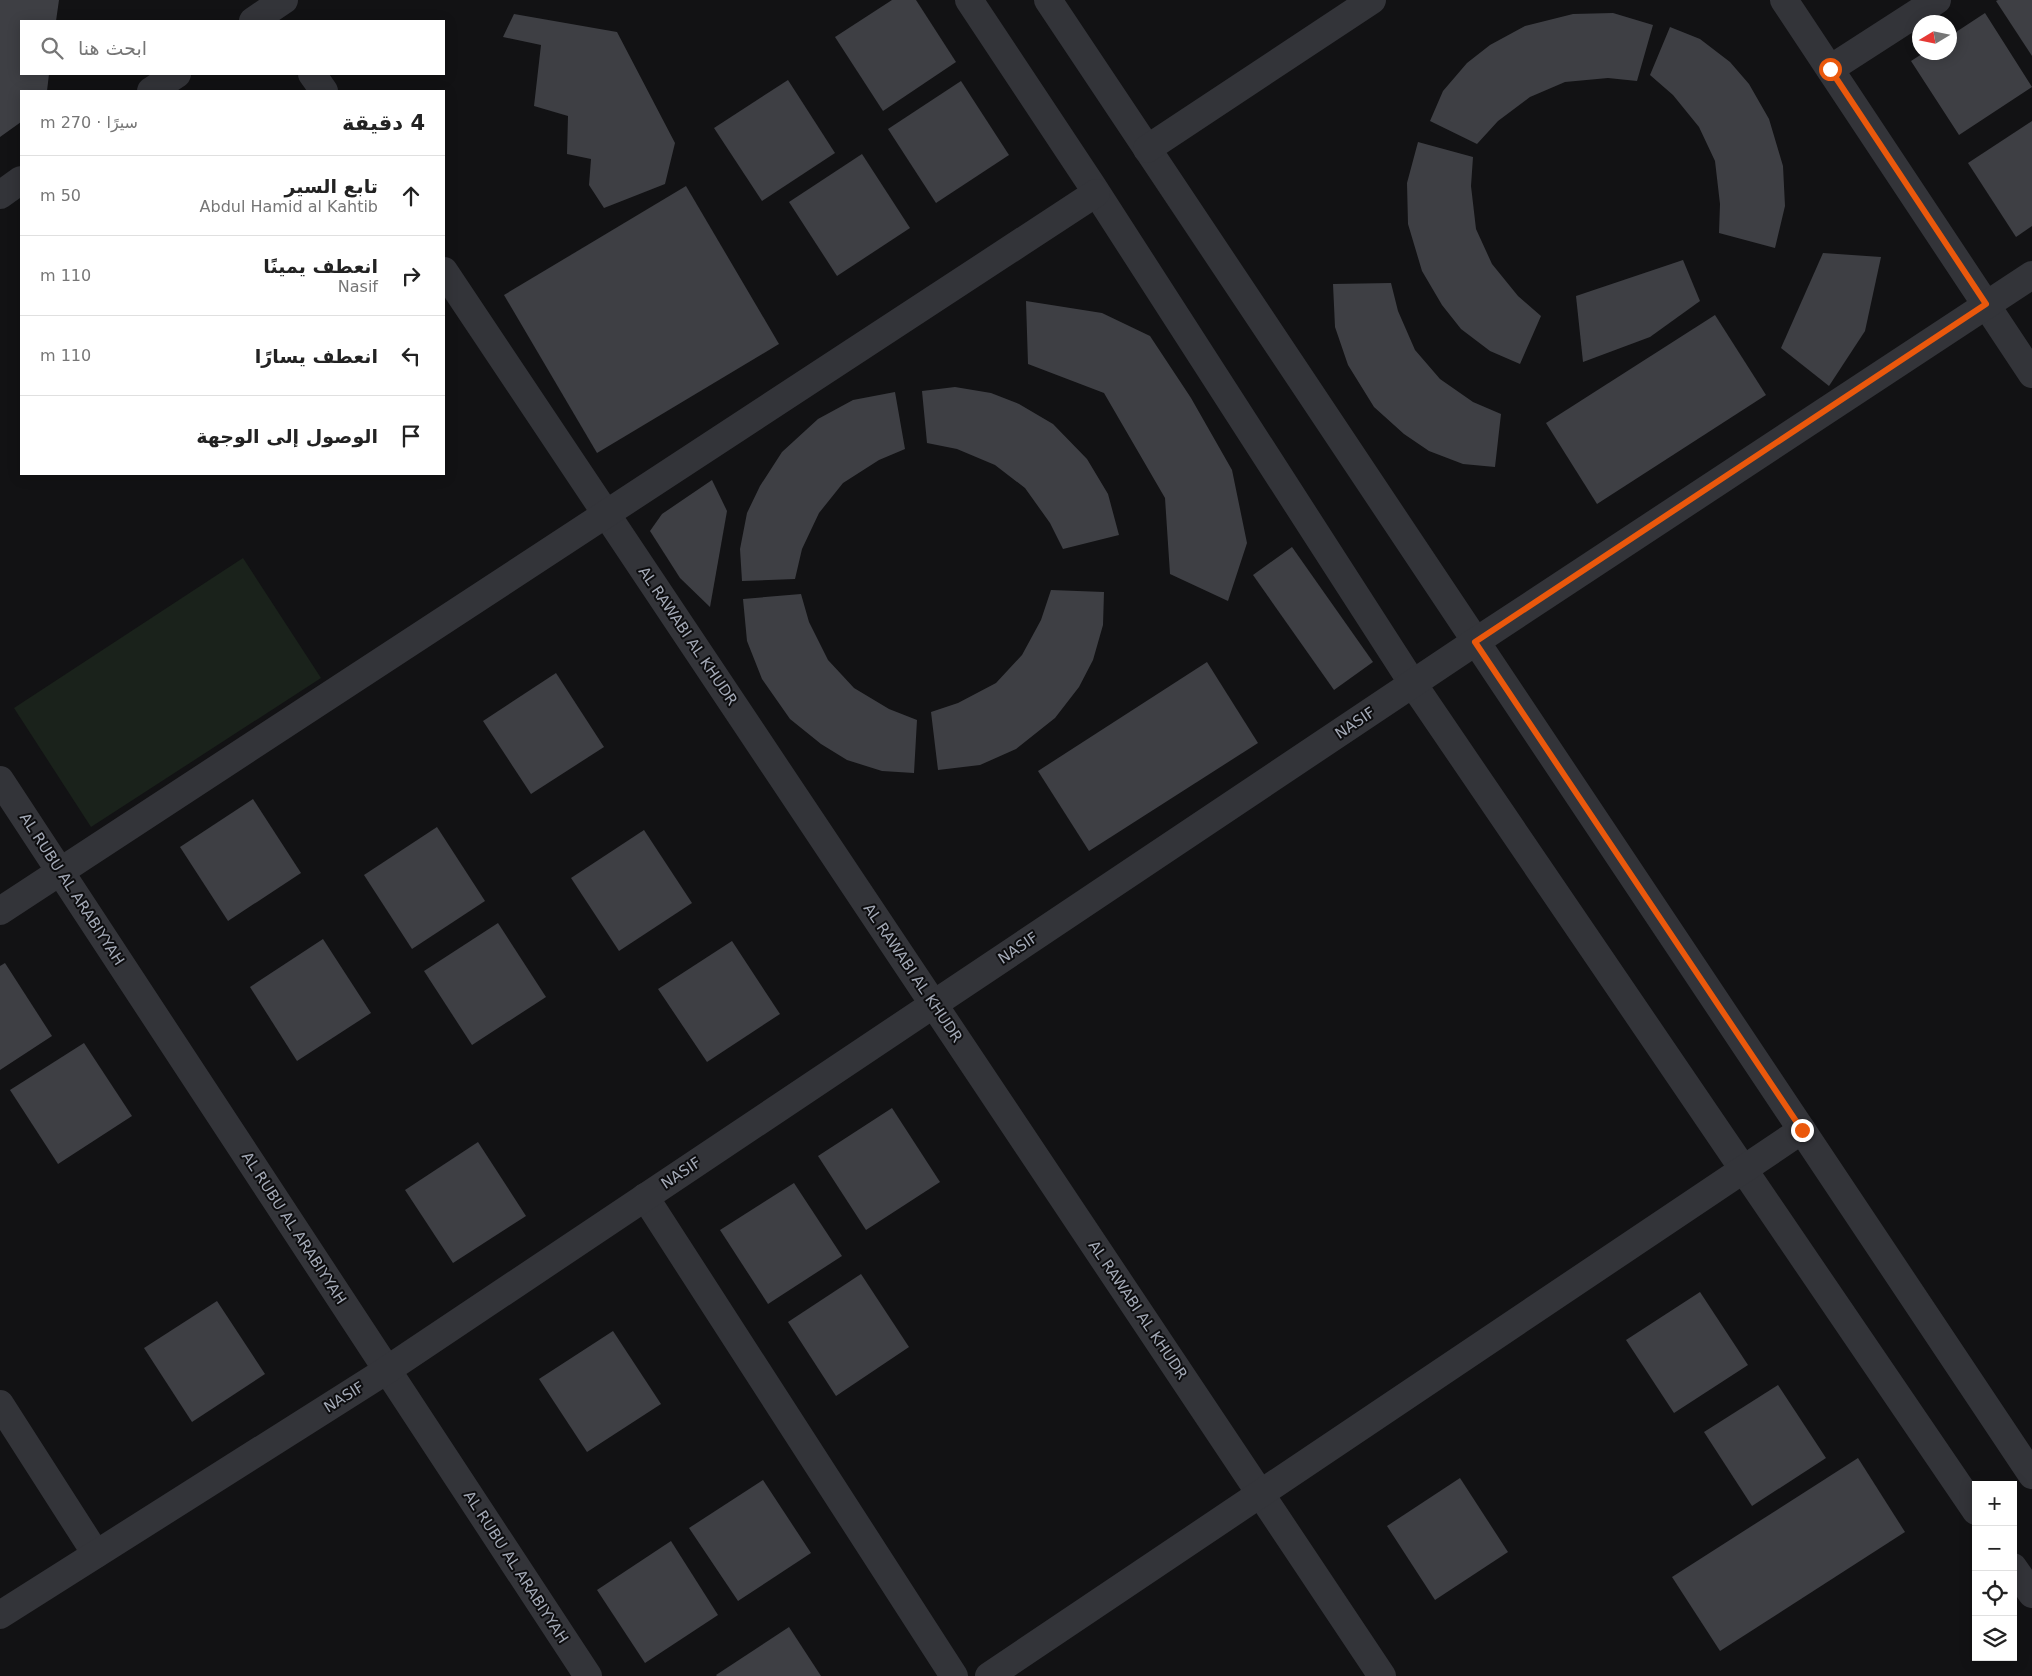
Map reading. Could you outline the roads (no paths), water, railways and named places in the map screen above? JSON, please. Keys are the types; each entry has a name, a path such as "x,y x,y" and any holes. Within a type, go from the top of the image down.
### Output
{"street":[{"path":"969,0 1413,684 1972,1505"},
{"path":"1048,0 2032,1475"},
{"path":"1147,149 1372,0"},
{"path":"1784,0 2032,374"},
{"path":"1830,69 1937,0"},
{"path":"153,90 175,75"},
{"path":"313,75 323,90"},
{"path":"0,195 20,181"},
{"path":"0,911 1096,193"},
{"name":"AL RAWABI AL KHUDR","path":"445,272 1382,1676"},
{"name":"NASIF","path":"0,1615 387,1370 1475,642 2032,275"},
{"name":"AL RUBU AL ARABIYYAH","path":"0,780 588,1676"},
{"path":"989,1676 1802,1130"},
{"path":"645,1197 954,1676"},
{"path":"0,1404 96,1554"},
{"path":"2016,1571 2032,1594"}]}
